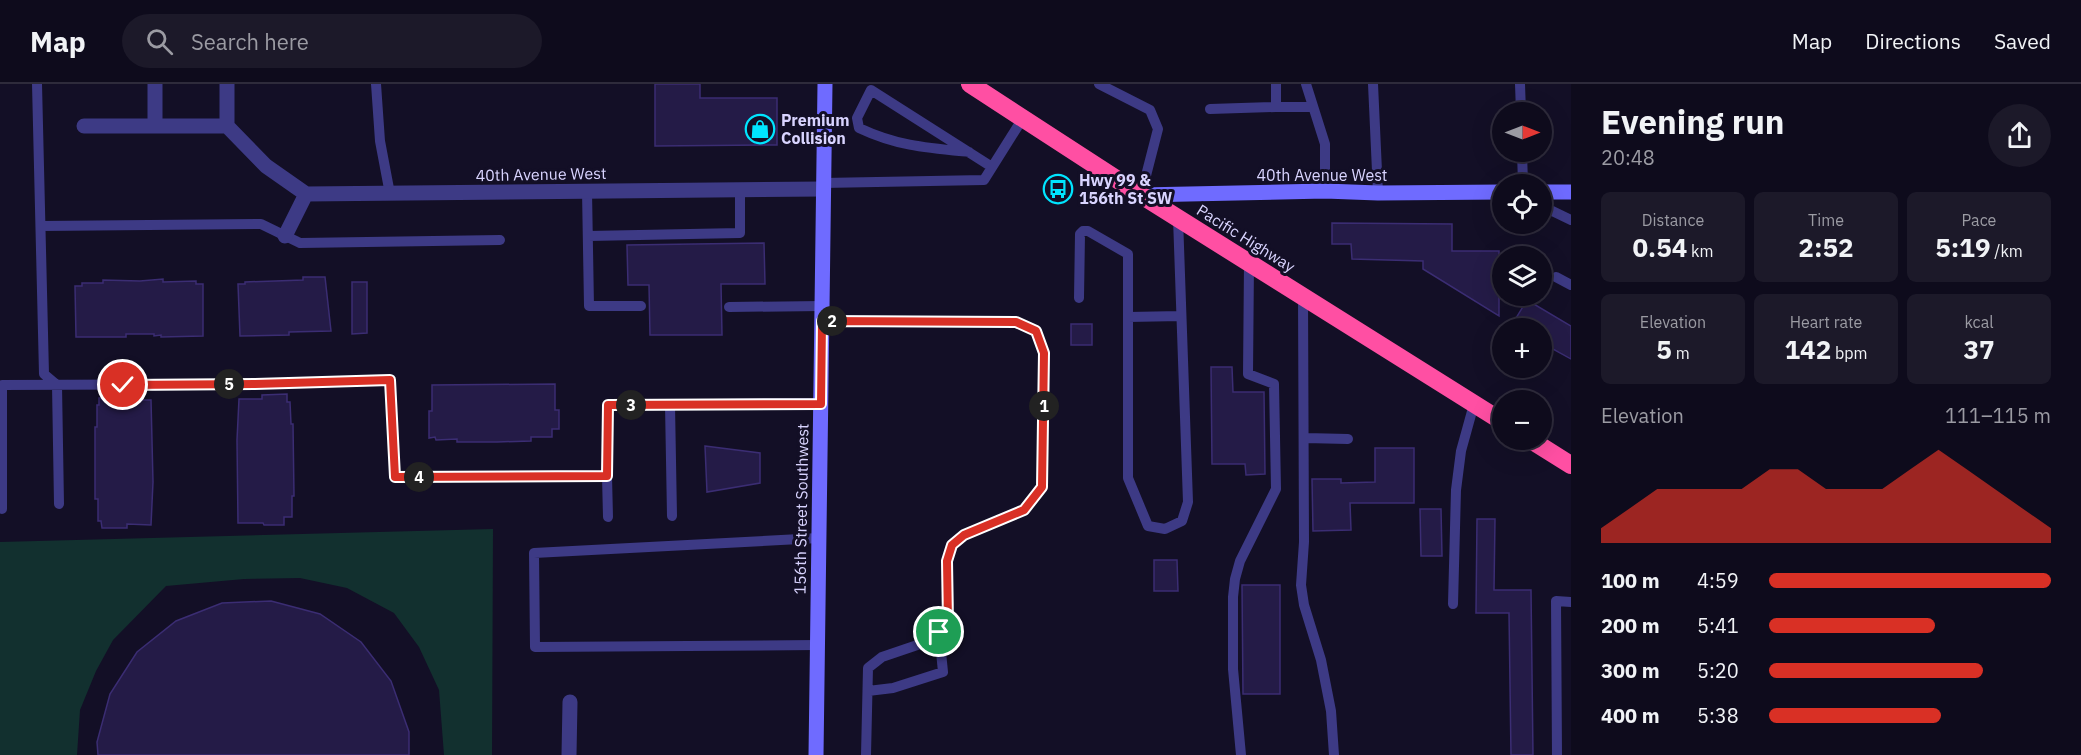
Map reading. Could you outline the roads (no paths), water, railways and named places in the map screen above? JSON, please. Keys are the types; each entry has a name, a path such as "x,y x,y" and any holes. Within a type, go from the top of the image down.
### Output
{"highway":[{"name":"Pacific Highway","path":"970,84 1141,195 1492,415"},
{"path":"1547,450 1571,465"}],"street":[{"path":"155,84 155,126"},
{"path":"227,84 227,126 266,166 306,194 285,236"},
{"name":"156th Street Southwest","path":"816,755 825,84"},
{"path":"84,126 227,126"},
{"name":"40th Avenue West","path":"306,194 740,190 824,186"},
{"name":"40th Avenue West","path":"1141,195 1325,191 1492,192"},
{"path":"1552,192 1571,192"},
{"path":"569,755 570,702"}],"lane":[{"path":"37,84 44,375 57,385"},
{"path":"376,84 380,141 390,194"},
{"path":"1099,84 1150,110 1158,129 1141,195"},
{"path":"1276,84 1276,107"},
{"path":"1306,84 1326,144 1325,191"},
{"path":"1373,84 1378,193"},
{"path":"1520,84 1521,102"},
{"path":"969,152 911,147 881,139 859,128 857,118 872,90 969,152 992,167"},
{"path":"1210,109 1313,107"},
{"path":"824,186 984,180 1023,118"},
{"path":"588,236 741,233 740,190"},
{"path":"587,191 589,306 641,306"},
{"path":"1552,211 1571,220"},
{"path":"1079,298 1080,234 1088,231 1128,254 1128,478 1148,526 1165,529 1182,521 1188,502 1178,218"},
{"path":"41,226 261,224 300,243 500,240"},
{"path":"1240,755 1233,669 1235,579 1240,561 1276,489 1274,384 1248,375 1249,263"},
{"path":"1556,277 1571,285"},
{"path":"1303,296 1305,438 1304,542 1301,585 1304,605 1321,660 1330,711 1334,755"},
{"path":"729,307 822,314 1016,322 1036,331 1044,353 1042,487 1024,510 964,535 952,545 947,561 948,622 932,640 882,657 868,668 866,755"},
{"path":"1128,316 1181,315"},
{"path":"2,509 2,385 255,384 390,380 395,477 607,476"},
{"path":"57,385 59,504"},
{"path":"608,517 608,405 821,404"},
{"path":"1453,604 1456,490 1461,451 1474,404"},
{"path":"670,405 672,516"},
{"path":"1305,438 1348,439"},
{"path":"817,645 535,647 534,553 819,538"},
{"path":"1557,755 1556,601 1571,602"},
{"path":"868,691 893,688 943,672 939,632"}],"place":[{"name":"Premium Collision","path":"760,129"},
{"name":"Hwy 99 & 156th St SW","path":"1058,189"}]}
